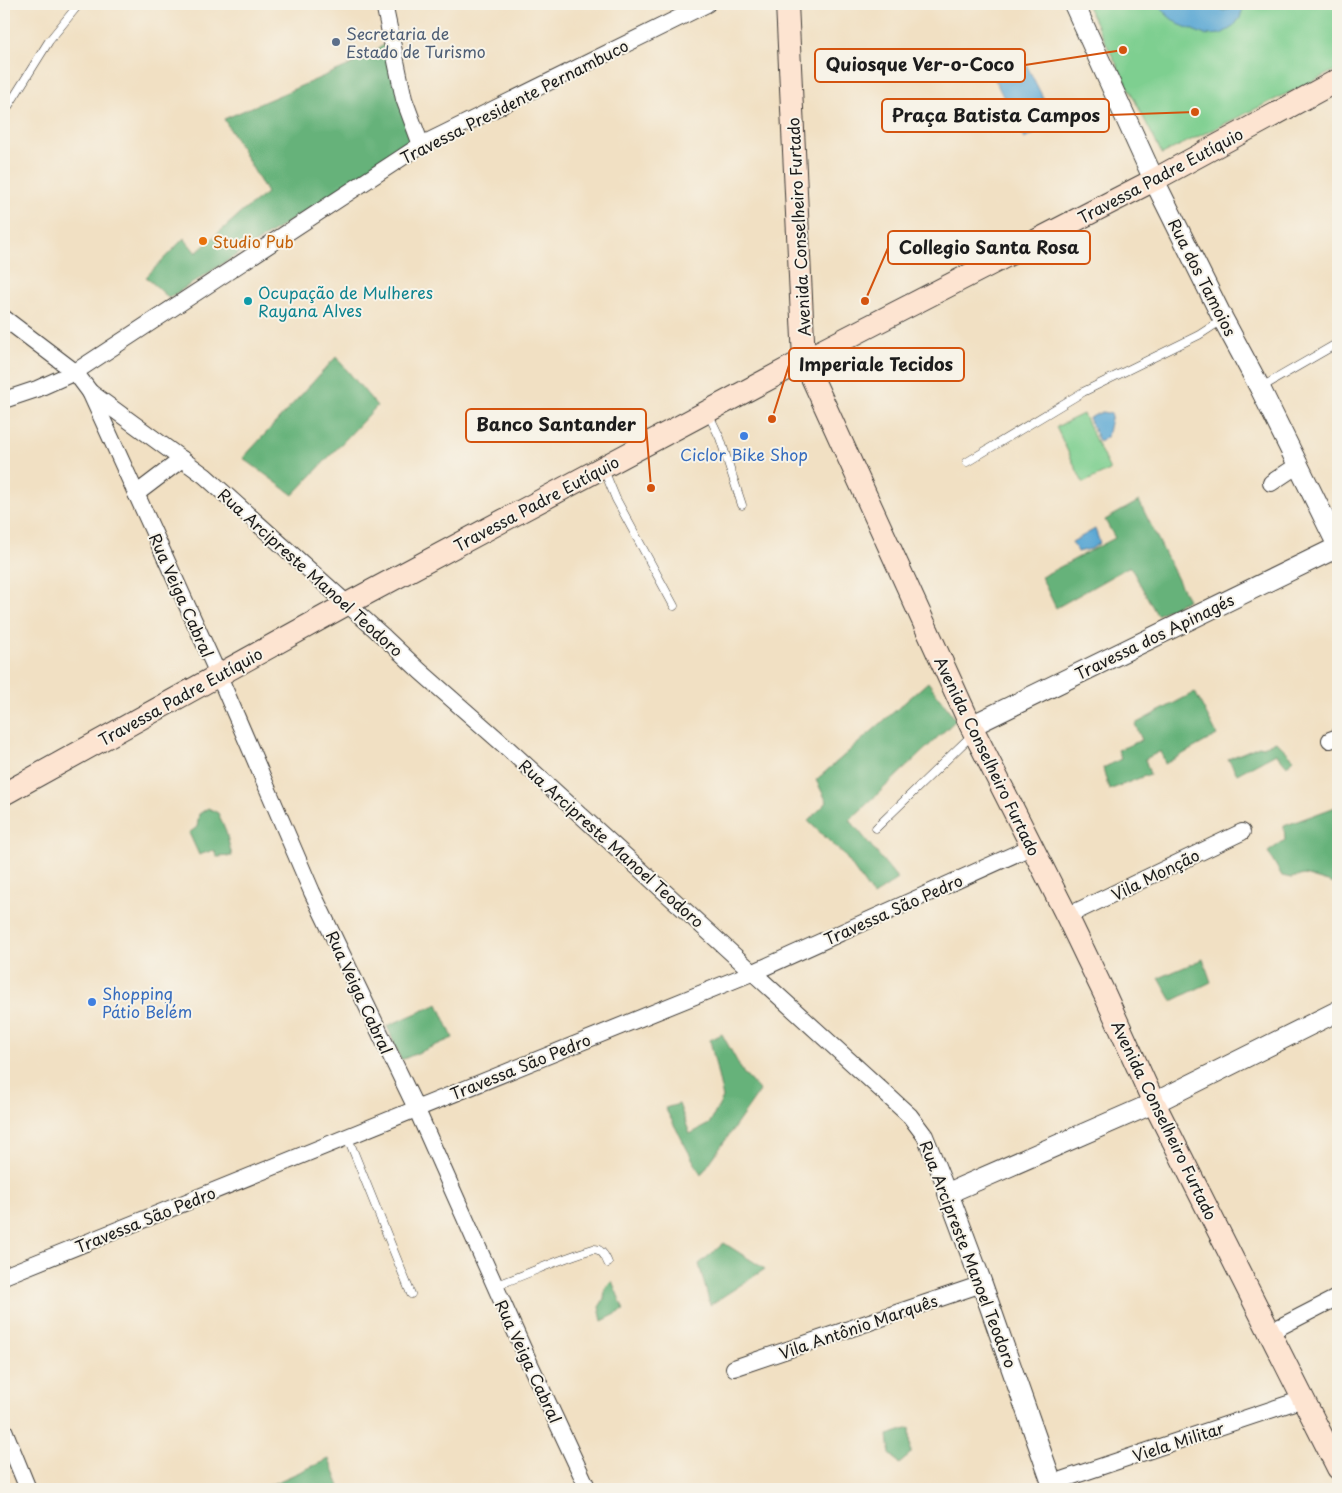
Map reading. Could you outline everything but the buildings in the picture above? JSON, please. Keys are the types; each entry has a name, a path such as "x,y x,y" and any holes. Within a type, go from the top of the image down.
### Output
{"main road":[{"name":"Avenida Conselheiro Furtado","path":"787,4 804,360 973,730 1067,916 1154,1103 1338,1465"},
{"name":"Travessa Padre Eutíquio","path":"4,793 347,604 603,467 804,360 1154,180 1338,80"}],"street":[{"path":"384,4 404,100 421,145"},
{"name":"Travessa Presidente Pernambuco","path":"4,400 37,389 76,372 421,145 707,4"},
{"name":"Rua dos Tamoios","path":"1074,4 1154,180 1338,546"},
{"name":"Rua Arcipreste Manoel Teodoro","path":"4,318 76,372 90,392 204,476 754,972 910,1116 926,1136 982,1284 1053,1486"},
{"name":"Rua Veiga Cabral","path":"90,392 218,676 312,892 416,1108 588,1489"},
{"path":"136,494 182,459"},
{"path":"1271,483 1298,466"},
{"name":"Travessa dos Apinagés","path":"973,730 1338,546"},
{"name":"Vila Monção","path":"1067,916 1242,832"},
{"name":"Travessa São Pedro","path":"4,1276 754,972 1033,846"},
{"path":"948,1193 1154,1103 1338,1011"},
{"name":"Vila Antônio Marquês","path":"734,1368 982,1284"},
{"path":"1270,1332 1338,1297"},
{"name":"Viela Militar","path":"1053,1486 1303,1399"},
{"path":"4,1430 28,1489"}],"lane":[{"path":"4,113 49,42 78,4"},
{"path":"967,462 1083,392 1199,334 1223,319"},
{"path":"1260,388 1338,343"},
{"path":"708,411 720,438 742,505"},
{"path":"603,467 616,499 674,606"},
{"path":"876,828 973,730"},
{"path":"348,1138 411,1294"},
{"path":"495,1286 564,1258 593,1249 598,1248 601,1250 608,1263"}],"green space":[{"path":"1086,4 1338,4 1338,69 1162,154"},
{"path":"391,41 412,143 169,298 146,277 184,238 196,253 243,211 267,193 224,119 350,65"},
{"path":"336,357 377,406 293,495 243,458"},
{"path":"1083,414 1110,470 1083,483 1056,427"},
{"path":"1139,501 1188,600 1157,615 1130,566 1056,608 1041,577 1115,538 1105,520"},
{"path":"928,682 956,720 850,820 898,879 873,896 845,856 808,821 827,802 816,780"},
{"path":"1195,692 1217,735 1165,764 1161,751 1145,759 1150,774 1109,790 1103,768 1121,759 1118,750 1142,740 1135,724"},
{"path":"1276,741 1294,759 1287,766 1276,753 1237,774 1228,759 1259,746 1263,747"},
{"path":"1338,806 1338,885 1304,875 1291,878 1282,876 1268,852 1285,840 1284,826"},
{"path":"208,808 218,813 226,832 232,856 217,857 214,850 199,855 189,833 197,827 199,814"},
{"path":"1203,959 1211,982 1172,1001 1159,978"},
{"path":"438,1004 453,1038 401,1060 387,1026"},
{"path":"722,1034 744,1074 760,1091 701,1175 665,1108 679,1104 690,1134 709,1124 723,1098 710,1040"},
{"path":"724,1243 765,1269 710,1305 699,1264"},
{"path":"612,1281 624,1310 602,1321 599,1307 604,1299 605,1288"},
{"path":"910,1428 911,1454 899,1464 890,1453 888,1435"},
{"path":"329,1459 341,1489 261,1489"}],"water":[{"path":"1158,4 1216,4 1224,11 1233,7 1234,4 1244,4 1240,18 1233,27 1221,34 1205,35 1178,24"},
{"path":"1026,64 1056,123 1024,139 995,80"},
{"path":"1102,412 1112,414 1107,437 1099,442 1089,418"},
{"path":"1095,529 1100,543 1091,549 1078,552 1072,542"}],"place":[{"name":"Secretaria de Estado de Turismo","path":"336,42"},
{"name":"Quiosque Ver-o-Coco","path":"1123,50"},
{"name":"Praça Batista Campos","path":"1195,112"},
{"name":"Studio Pub","path":"203,241"},
{"name":"Ocupação de Mulheres Rayana Alves","path":"248,301"},
{"name":"Collegio Santa Rosa","path":"865,301"},
{"name":"Imperiale Tecidos","path":"772,419"},
{"name":"Ciclor Bike Shop","path":"744,436"},
{"name":"Banco Santander","path":"651,488"},
{"name":"Shopping Pátio Belém","path":"92,1002"}]}
